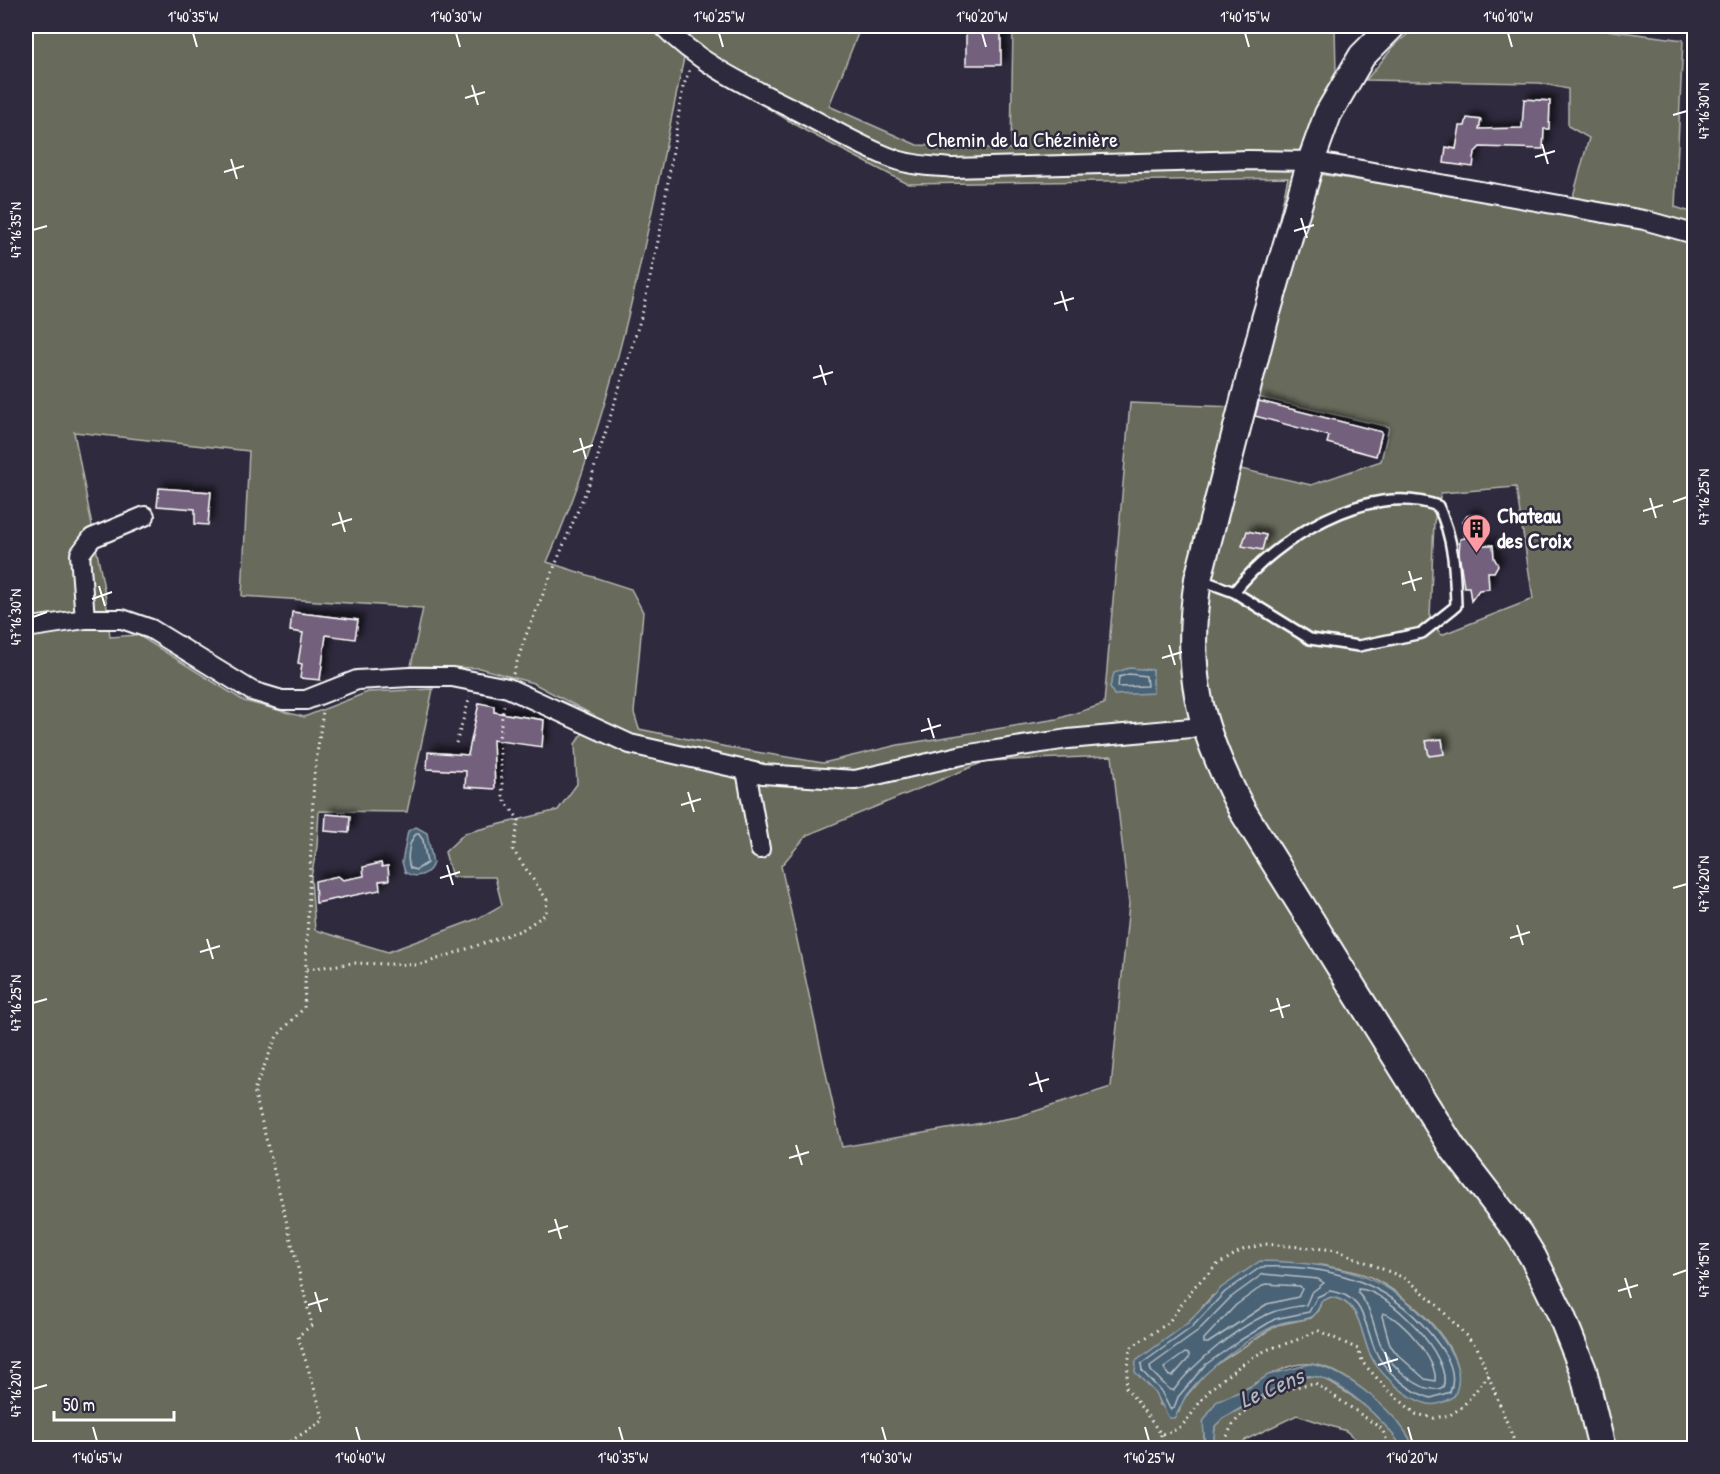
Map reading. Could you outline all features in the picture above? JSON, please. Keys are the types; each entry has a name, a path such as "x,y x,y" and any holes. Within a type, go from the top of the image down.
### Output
{"street":[{"name":"Chemin de la Chézinière","path":"663,26 696,56 858,142 895,159 924,165 953,168 1249,160 1311,161 1644,220 1695,234"},
{"path":"1392,26 1362,56 1328,114 1311,161 1262,331 1198,579 1191,635 1196,695 1203,724 1218,764 1249,820 1452,1147 1519,1234 1533,1257 1560,1312 1583,1370 1602,1449"},
{"path":"85,619 80,554 92,538 146,516"},
{"path":"26,628 85,619 122,619 151,629 252,691 282,700 306,700 357,680 410,676 452,677 474,681 508,688 630,744 764,774 855,780 975,753 1068,738 1191,728 1203,724"},
{"path":"746,770 760,849"}],"lane":[{"path":"1198,579 1234,592 1310,639 1359,646 1422,633 1456,606 1455,571 1448,527 1437,506 1417,499 1355,507 1293,537 1253,568 1234,592"}],"path":[{"path":"307,969 353,963 420,965 522,930 546,914 547,900 513,850 519,819 503,798 499,738 508,688 526,635 591,479 642,314 660,232 683,87 696,56"},
{"path":"456,743 474,681"},
{"path":"280,1449 324,1420 298,1336 312,1325 254,1090 277,1036 304,1008 314,776 325,693"},
{"path":"1160,1449 1161,1434 1126,1387 1130,1348 1168,1323 1194,1287 1217,1265 1242,1250 1265,1244 1336,1250 1407,1280 1433,1300 1477,1347 1517,1449"},
{"path":"1161,1434 1172,1433 1185,1425 1210,1390 1267,1350 1307,1337 1317,1330 1358,1349 1363,1363 1416,1414 1434,1418 1450,1415 1462,1407 1489,1375"},
{"path":"1224,1449 1227,1432 1236,1418 1265,1399 1293,1386 1315,1383 1382,1429 1390,1449"}],"green space":[{"path":"26,26 861,26 829,106 917,145 1011,149 1013,26 1335,26 1336,73 1290,170 1569,211 1589,138 1568,126 1568,89 1540,83 1366,80 1395,45 1417,26 1575,26 1683,40 1675,207 1694,213 1694,1448 1366,1448 1346,1431 1297,1415 1245,1440 1238,1448 1213,1448 1215,1426 1223,1418 1298,1378 1313,1376 1321,1377 1349,1394 1370,1410 1391,1431 1409,1438 1402,1427 1380,1404 1352,1382 1324,1367 1301,1364 1282,1369 1217,1402 1208,1414 1205,1424 1205,1447 1200,1448 26,1448","holes":["684,58 806,131 908,184 1288,178 1240,393 1389,427 1381,461 1311,485 1219,464 1235,407 1130,403 1104,704 1057,719 898,745 823,763 639,729 634,713 643,612 631,589 547,562 572,502 593,440 629,314","74,432 249,451 242,596 423,608 411,666 479,668 533,683 595,716 575,744 577,784 558,810 465,833 445,852 452,877 495,877 502,905 479,918 388,952 315,930 311,877 317,847 319,811 407,812 433,689 368,692 304,717 244,701 138,635 110,637 106,599","1516,487 1533,599 1441,635 1430,617 1434,522 1441,493","1112,756 1129,904 1111,1087 1017,1117 842,1147 781,866 807,835 986,761","1320,1265 1358,1273 1385,1285 1401,1296 1433,1326 1455,1360 1458,1378 1454,1396 1403,1380 1380,1369 1373,1360 1357,1317 1351,1308 1343,1301 1331,1297 1321,1301 1319,1310 1311,1318 1277,1325 1209,1369 1182,1401 1179,1412 1160,1405 1156,1394 1169,1338 1188,1323 1212,1296"]}],"water":[{"path":"1129,668 1153,670 1153,693 1114,695 1110,687 1114,673"},
{"path":"416,827 427,833 433,863 428,871 417,876 405,872 402,862 408,831"},
{"path":"1260,1261 1340,1269 1385,1287 1406,1301 1426,1319 1452,1354 1458,1375 1454,1396 1439,1404 1428,1404 1394,1385 1370,1354 1354,1311 1341,1300 1331,1297 1321,1301 1318,1309 1309,1318 1276,1325 1228,1355 1195,1384 1174,1418 1169,1418 1156,1394 1135,1372 1136,1361 1188,1323 1221,1288"},
{"name":"Le Cens","path":"1310,1364 1340,1375 1371,1396 1397,1421 1414,1448 1402,1448 1374,1414 1345,1391 1331,1382 1305,1376 1286,1382 1223,1418 1215,1426 1213,1448 1200,1448 1205,1446 1203,1422 1216,1402 1252,1386 1268,1375"}],"building":[{"path":"966,26 1001,26 1001,65 966,65"},
{"path":"1524,99 1550,101 1549,129 1544,129 1543,149 1480,147 1475,152 1473,167 1444,163 1446,147 1456,149 1460,126 1465,126 1467,118 1481,120 1479,129 1522,128"},
{"path":"1259,401 1382,432 1376,456 1327,443 1329,436 1255,416"},
{"path":"159,488 211,492 208,525 195,524 195,509 157,506"},
{"name":"Chateau des Croix","path":"1473,515 1478,519 1479,537 1482,537 1483,545 1493,545 1494,558 1498,565 1494,572 1488,572 1489,589 1479,590 1471,601 1469,587 1464,587 1459,553 1460,539 1465,538 1463,522 1467,516"},
{"path":"1247,531 1266,535 1262,550 1242,546"},
{"path":"292,612 358,620 355,639 326,635 320,680 300,678 302,664 298,663 303,633 290,631"},
{"path":"479,703 494,706 494,712 544,720 542,747 493,740 495,789 465,787 466,771 427,769 428,752 468,755"},
{"path":"1442,739 1444,754 1429,756 1426,741"},
{"path":"326,814 350,816 349,833 325,831"},
{"path":"381,863 382,867 388,866 389,880 379,881 380,890 316,903 315,881 338,876 343,880 364,876 363,867"}],"place":[{"name":"Chateau des Croix","path":"1476,554"}]}
